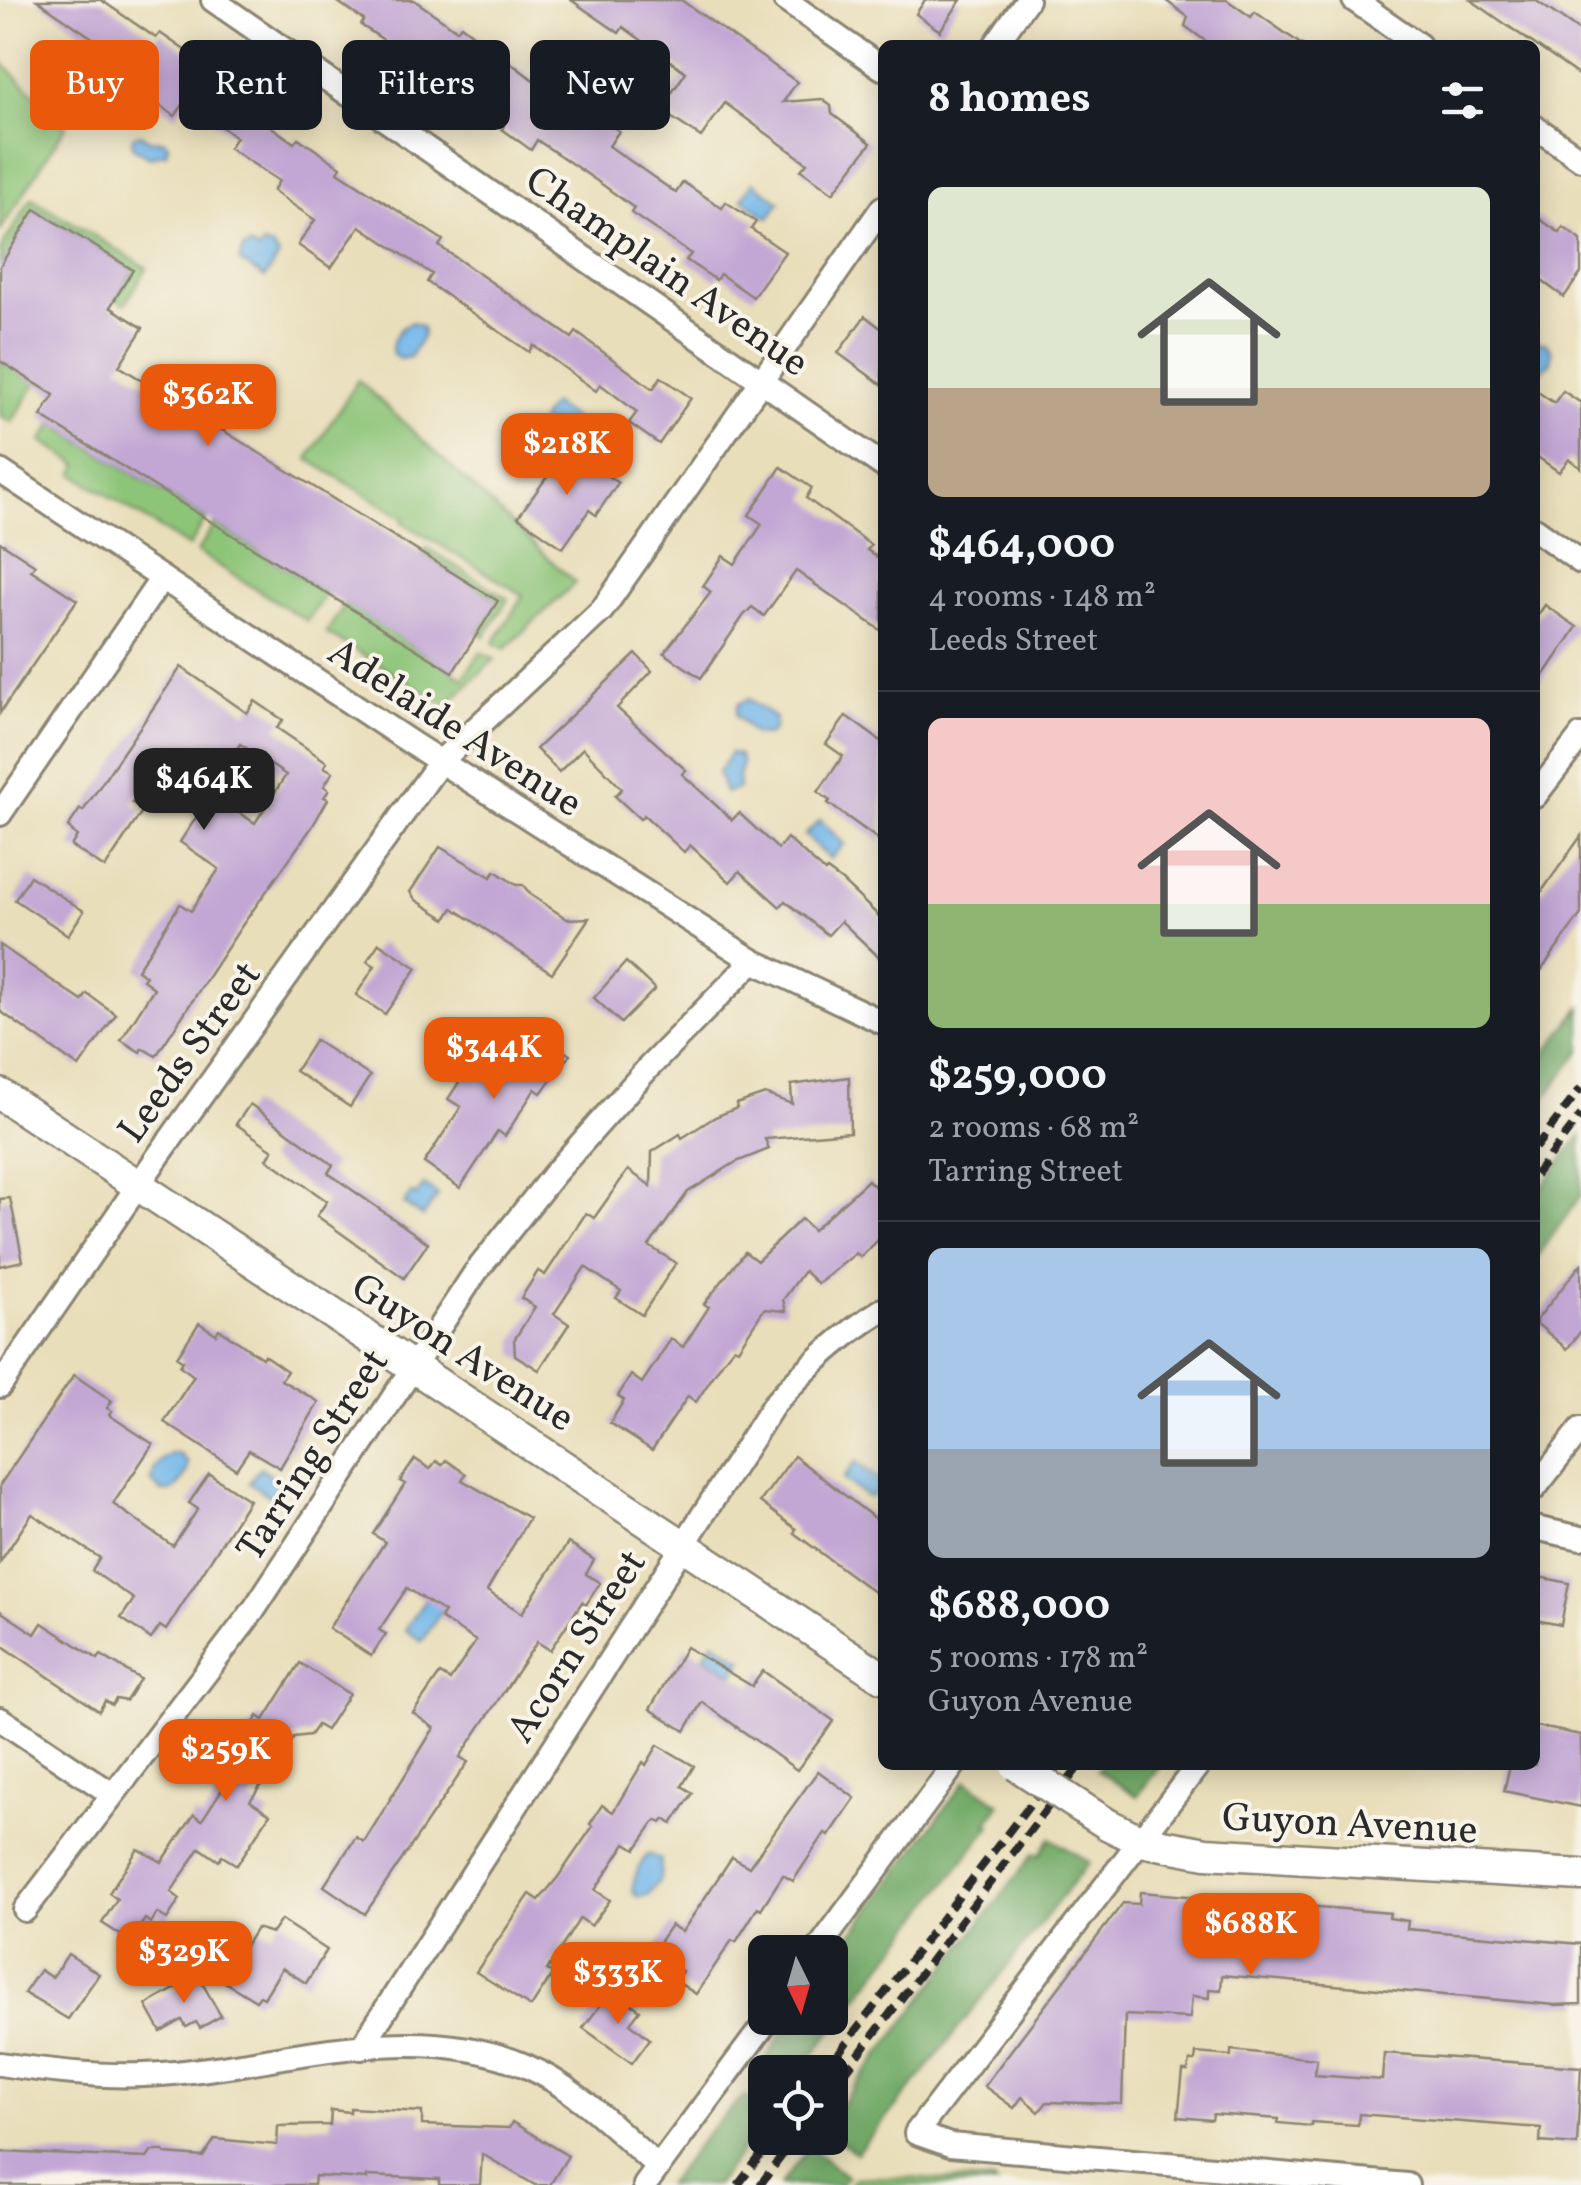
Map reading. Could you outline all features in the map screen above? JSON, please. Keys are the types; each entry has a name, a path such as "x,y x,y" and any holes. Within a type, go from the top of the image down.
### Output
{"street":[{"name":"Champlain Avenue","path":"214,0 878,462"},
{"path":"786,0 878,65"},
{"path":"999,40 1027,0"},
{"path":"1354,0 1411,40"},
{"path":"1540,130 1581,159"},
{"name":"Leeds Street","path":"0,1386 138,1185 440,762 602,610 878,214"},
{"name":"Adelaide Avenue","path":"0,471 440,762 753,961 878,1020"},
{"path":"1540,533 1581,562"},
{"path":"0,814 162,578"},
{"path":"1540,789 1581,736"},
{"name":"Tarring Street","path":"25,1910 253,1611 475,1273 554,1174 649,1067 753,961"},
{"name":"Guyon Avenue","path":"0,1094 878,1674"},
{"name":"Acorn Street","path":"361,2048 774,1404 811,1363 878,1313"},
{"path":"1540,1482 1581,1429"},
{"path":"1540,1529 1581,1538"},
{"path":"0,1719 112,1794"},
{"path":"829,1935 950,1770"},
{"name":"Guyon Avenue","path":"1024,1770 1107,1824 1141,1840 1190,1852 1581,1876"},
{"path":"1194,1770 916,2133 950,2145 1407,2185"},
{"path":"0,2064 145,2075 407,2043 451,2045 527,2067 588,2105 652,2176 756,2035"}],"green space":[{"path":"0,60 30,90 30,130 63,130 0,231"},
{"path":"32,198 147,268 125,304 116,299 133,270 36,209 0,266 0,250"},
{"path":"0,361 36,383 12,422 0,416"},
{"path":"358,380 575,583 505,649 494,643 523,595 308,459"},
{"path":"53,424 206,519 189,547 74,474 79,465 42,441"},
{"path":"215,524 326,593 307,621 197,552"},
{"path":"427,548 508,599 485,636 478,632 497,600 423,554"},
{"path":"345,604 463,678 481,652 495,659 446,705 326,633"},
{"path":"1581,1007 1581,1050 1540,1105 1540,1060"},
{"path":"1581,1135 1581,1195 1540,1253 1540,1189"},
{"path":"1097,1770 1157,1770 1137,1796"},
{"path":"966,1780 1000,1804 988,1822 991,1825 848,2010 848,1939"},
{"path":"1050,1838 1089,1862 856,2153 848,2147 848,2096 1034,1853 1039,1856"},
{"path":"781,2035 829,2035 813,2055 769,2055"},
{"path":"744,2096 748,2099 748,2142 716,2185 666,2185 707,2133"},
{"path":"803,2155 819,2155 847,2177 840,2185 780,2185"},
{"path":"855,2178 997,2185 850,2185"}],"water":[{"path":"141,134 149,140 165,141 166,153 150,157 133,148 132,137"},
{"path":"753,182 780,202 769,218 742,199"},
{"path":"263,245 273,248 279,256 265,278 239,261 243,249 250,246 259,251"},
{"path":"412,322 422,327 423,335 410,357 399,359 393,354 394,340"},
{"path":"1540,342 1552,351 1551,362 1540,369"},
{"path":"552,404 573,418 571,423 576,427 569,436 540,421"},
{"path":"749,699 775,718 774,730 768,735 754,734 736,715 738,704"},
{"path":"731,753 739,755 742,764 739,788 725,793 718,772"},
{"path":"820,820 844,844 830,859 805,835"},
{"path":"424,1185 438,1195 423,1217 404,1204 411,1193 416,1196"},
{"path":"178,1453 188,1463 186,1474 176,1487 162,1492 152,1482 154,1472 164,1458"},
{"path":"856,1462 878,1479 878,1489 872,1497 866,1496 843,1479"},
{"path":"260,1467 283,1483 273,1498 249,1483"},
{"path":"428,1595 445,1606 422,1641 405,1630"},
{"path":"713,1641 743,1660 734,1674 704,1656"},
{"path":"649,1854 661,1860 660,1880 648,1895 639,1897 633,1893 634,1883"},
{"path":"569,1956 596,1973 587,1987 561,1970"},
{"path":"647,1968 672,1985 662,1999 637,1982"}],"building":[{"path":"37,0 101,0 156,38 160,33 179,46 179,110 175,116 159,105 159,40 95,40"},
{"path":"335,0 414,0 457,30 461,25 481,40 384,40 361,25 364,20"},
{"path":"571,0 681,0 797,82 783,102 822,99 831,106 832,114 871,143 833,193 801,170 807,163 725,103 701,137 670,117 670,95 686,72 670,61 670,40 641,40 623,27 619,33"},
{"path":"925,0 961,0 940,31 916,14"},
{"path":"1165,0 1227,0 1251,17 1255,12 1295,40 1204,40 1185,26 1188,17"},
{"path":"1471,0 1535,0 1564,20 1581,32 1581,77 1540,48 1540,40 1528,40"},
{"path":"510,62 530,77 530,130 617,130 609,146 676,193 683,182 722,208 726,202 756,222 751,229 785,252 753,297 720,274 716,280 686,260 691,254 631,213 634,208 537,140 531,150 503,130 510,130"},
{"path":"226,130 276,130 294,143 298,138 341,167 338,172 443,240 439,246 572,338 576,332 653,389 661,377 691,398 659,444 629,423 637,412 600,384 596,391 533,345 529,352 427,282 432,274 360,226 331,268 298,245 315,220 273,191 279,181 229,148 236,137"},
{"path":"35,209 133,270 110,307 143,328 119,366 498,601 453,672 41,416 54,395 0,361 0,266"},
{"path":"1540,219 1560,233 1563,227 1581,240 1581,273 1564,297 1540,280"},
{"path":"865,316 878,326 878,382 838,353"},
{"path":"1563,391 1581,403 1581,468 1569,459 1559,472 1540,459 1540,393 1554,403"},
{"path":"568,448 618,483 596,515 589,510 563,548 518,517"},
{"path":"781,467 812,488 806,498 871,545 867,550 878,558 878,628 796,571 764,616 752,607 744,615 701,678 664,653 711,592 703,586 723,556 735,564 762,524 749,515"},
{"path":"0,542 35,565 31,570 77,600 0,713"},
{"path":"1545,605 1577,627 1540,682 1540,612"},
{"path":"636,654 652,671 617,708 686,770 682,774 732,820 739,813 778,849 787,838 878,915 878,956 841,921 828,935 785,901 780,907 740,871 730,882 690,845 684,852 644,815 640,819 615,796 622,789 583,748 559,772 536,749"},
{"path":"181,667 247,713 255,701 283,720 277,728 327,762 324,767 333,772 324,786 329,790 324,797 328,799 312,827 156,1056 142,1048 140,1052 121,1040 154,988 137,970 180,904 191,911 219,869 180,842 211,795 255,823 286,775 240,744 206,797 158,766 132,803 143,810 105,868 71,846 77,836 68,827 80,809 83,811"},
{"path":"846,716 878,739 878,839 818,792 843,756 826,744"},
{"path":"1581,836 1581,914 1540,972 1540,894"},
{"path":"440,847 491,877 495,871 516,885 523,885 531,895 567,919 589,918 552,973 453,908 446,919 416,900 410,892"},
{"path":"30,876 84,911 68,935 15,900"},
{"path":"379,943 417,968 385,1014 356,995 375,966 367,961"},
{"path":"0,945 82,1001 87,994 116,1014 79,1067 0,1011"},
{"path":"626,962 655,989 621,1023 594,998"},
{"path":"522,1024 570,1055 541,1093 535,1089 505,1136 498,1131 460,1188 424,1163 461,1107 448,1099 473,1061 490,1072"},
{"path":"315,1040 370,1076 350,1107 295,1071"},
{"path":"849,1077 850,1132 765,1139 769,1149 736,1162 688,1192 649,1246 676,1263 642,1315 616,1298 621,1291 585,1267 554,1314 569,1324 539,1370 515,1355 514,1340 535,1307 521,1298 538,1271 545,1275 586,1213 594,1218 628,1170 651,1186 652,1152 680,1134 682,1138 737,1108 736,1104 765,1094 792,1104 791,1085"},
{"path":"250,1104 333,1165 328,1173 428,1243 404,1278 317,1216 327,1201 267,1159 273,1150 236,1124"},
{"path":"868,1180 878,1190 878,1240 861,1257 856,1253 818,1284 804,1271 783,1300 786,1311 764,1309 696,1402 688,1396 652,1450 610,1423 624,1400 618,1396 631,1375 642,1383 671,1339 683,1347 709,1307 704,1304 745,1252 757,1261 801,1219 813,1230"},
{"path":"10,1198 23,1261 0,1266 0,1199"},
{"path":"1581,1264 1581,1331 1567,1349 1540,1326 1540,1316"},
{"path":"199,1323 216,1334 219,1329 262,1358 264,1355 287,1371 281,1380 319,1402 280,1468 249,1450 236,1469 164,1422 194,1376 180,1366 183,1361 177,1357"},
{"path":"74,1375 112,1401 107,1408 112,1411 109,1415 153,1444 113,1504 173,1546 198,1509 189,1503 209,1474 249,1500 166,1630 160,1626 151,1639 121,1618 134,1599 92,1571 100,1558 32,1514 0,1562 0,1485"},
{"path":"794,1456 878,1521 878,1595 794,1533 796,1529 760,1502"},
{"path":"415,1459 430,1469 436,1461 442,1465 446,1460 466,1474 462,1480 529,1518 487,1591 522,1613 568,1543 594,1560 586,1574 600,1583 586,1605 582,1602 550,1650 537,1642 460,1757 468,1762 365,1914 324,1886 356,1837 364,1842 434,1728 413,1713 440,1674 450,1680 476,1641 440,1618 444,1612 407,1588 379,1630 386,1634 371,1656 329,1628 385,1542 373,1534 405,1484 400,1481"},
{"path":"1540,1577 1569,1583 1561,1625 1540,1621"},
{"path":"0,1611 35,1634 42,1623 98,1659 101,1655 140,1679 126,1701 116,1699 112,1705 105,1701 99,1711 0,1644"},
{"path":"686,1647 752,1686 763,1671 834,1721 797,1770 702,1702 685,1731 650,1709"},
{"path":"300,1663 349,1694 326,1730 317,1725 310,1735 294,1737 250,1801 270,1814 237,1865 222,1856 219,1861 200,1848 171,1892 180,1899 167,1919 157,1913 151,1923 145,1919 130,1941 102,1923 117,1899 109,1893 138,1849 162,1862 194,1815 202,1820 230,1777 226,1774 258,1716 264,1720"},
{"path":"1540,1727 1581,1735 1581,1807 1504,1791 1509,1770 1540,1770"},
{"path":"658,1745 694,1766 682,1786 693,1793 672,1824 665,1819 662,1823 656,1820 636,1849 626,1843 595,1890 610,1900 591,1926 580,1918 547,1970 553,1973 531,2007 476,1972 530,1894 539,1900 558,1877 593,1826 590,1824 602,1805 613,1812"},
{"path":"818,1771 855,1798 829,1836 825,1833 793,1881 783,1875 696,1994 676,1981 682,1971 653,1951 671,1925 682,1932 732,1857 749,1867"},
{"path":"1140,1892 1390,1913 1389,1918 1408,1921 1407,1929 1581,1944 1581,2004 1555,2005 1222,1975 1221,1990 1209,1989 1209,1998 1192,1996 1190,2018 1125,2015 1122,2104 1047,2102 1039,2112 1022,2097 1014,2108 984,2086 1123,1903 1139,1904"},
{"path":"281,1920 327,1950 306,1983 282,1968 264,1998 260,1996 256,2001 223,1981 256,1928 272,1933"},
{"path":"68,1954 99,1974 68,2019 24,1993 40,1970 52,1978"},
{"path":"198,1976 221,2016 200,2028 196,2022 186,2027 182,2020 161,2032 146,2005"},
{"path":"612,1990 640,2010 630,2023 650,2039 632,2063 583,2028"},
{"path":"1231,2050 1317,2059 1315,2075 1382,2080 1384,2053 1581,2067 1577,2145 1540,2142 1541,2128 1359,2114 1358,2125 1311,2122 1311,2126 1278,2123 1279,2119 1213,2114 1212,2120 1178,2117 1183,2071 1188,2071 1196,2053 1231,2056"},
{"path":"350,2108 422,2112 422,2125 509,2128 512,2122 568,2156 550,2185 535,2185 482,2154 480,2185 439,2185 439,2179 315,2176 314,2185 0,2185 0,2152 147,2158 152,2151 164,2151 203,2157 215,2139 277,2145 278,2126 330,2125 331,2110 350,2112"}],"railway":[{"path":"1540,1141 1581,1088"},
{"path":"1540,1168 1581,1115"},
{"path":"837,2055 1056,1770"},
{"path":"848,2068 1076,1770"},
{"path":"738,2185 761,2155"},
{"path":"760,2185 782,2155"}]}
